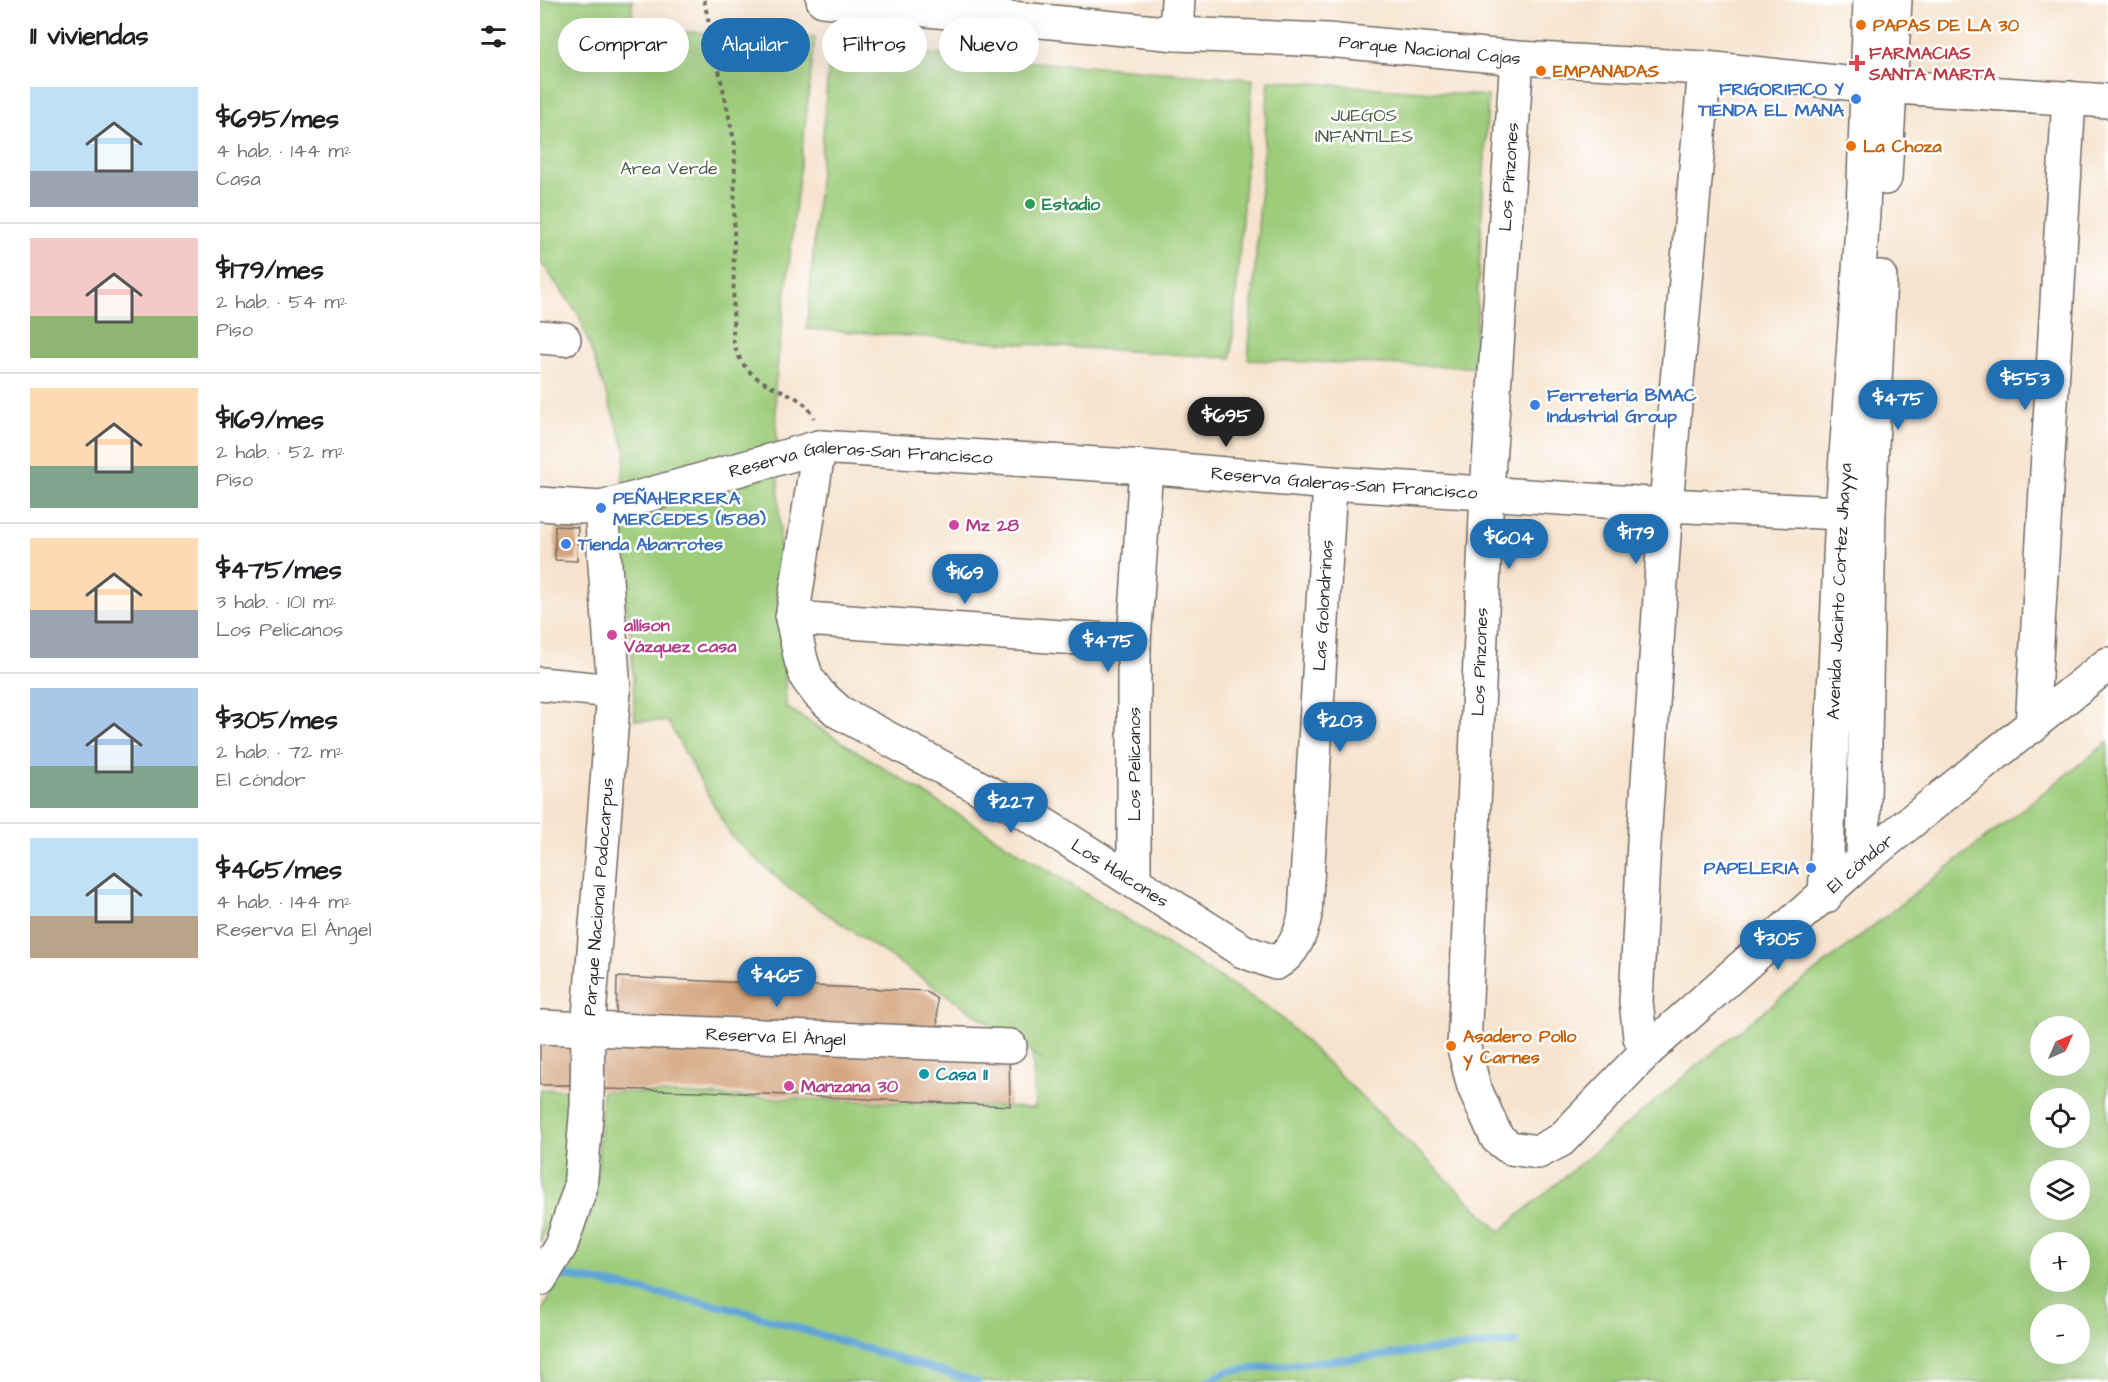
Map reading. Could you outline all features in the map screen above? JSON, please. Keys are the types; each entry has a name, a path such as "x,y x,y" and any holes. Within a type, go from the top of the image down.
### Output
{"street":[{"name":"Parque Nacional Cajas","path":"823,0 1176,34 1327,40 1517,58 1705,68 1877,86 2108,101"},
{"path":"1176,34 1178,0"},
{"name":"Avenida Jacinto Cortez Jhayya","path":"1825,897 1855,511 1877,86 1870,0"},
{"name":"Avenida Jacinto Cortez Jhayya","path":"1877,86 1895,0"},
{"name":"Los Pinzones","path":"1474,1087 1464,1048 1487,491 1517,58"},
{"path":"1647,1051 1641,1037 1636,1001 1666,505 1705,68"},
{"path":"2032,727 2069,98"},
{"name":"Reserva Galeras-San Francisco","path":"540,504 601,508 819,447 1146,467 1330,483 1487,491 1666,505 1855,511"},
{"path":"819,447 792,618 1134,642"},
{"name":"Los Pelícanos","path":"1134,881 1134,642 1146,467"},
{"name":"Las Golondrinas","path":"1269,962 1276,963 1289,953 1298,939 1305,915 1330,483"},
{"name":"Parque Nacional Podocarpus","path":"540,1279 561,1245 580,1189 587,1105 588,1030 614,690 601,508"},
{"name":"Avenida Jacinto Cortez Jhayya","path":"1855,511 1863,860"},
{"name":"Los Halcones","path":"792,618 807,678 819,694 839,712 1021,810 1243,951 1269,962"},
{"name":"El cóndor","path":"1474,1087 1497,1138 1510,1148 1538,1152 1561,1140 1647,1051 1825,897 1863,860 2108,664"},
{"path":"540,684 614,690"},
{"name":"Reserva El Ángel","path":"540,1027 1010,1046"}],"path":[{"path":"704,0 735,145 733,339 737,356 757,380 807,407 815,420 819,447"}],"green space":[{"name":"Area Verde","path":"540,0 632,0 633,18 558,18 558,72 689,72 689,32 701,33 701,72 810,72 810,37 815,37 775,387 786,707 1274,1011 1500,1231 1731,1037 2108,742 2108,1382 540,1382 540,1315 595,1206 602,1091 1035,1108 1032,1053 1043,1060 787,887 731,836 668,722 635,720 631,638 615,529 626,452 579,315 540,261"},
{"name":"Estadio","path":"927,54 939,55 939,72 1039,72 1039,62 1253,79 1231,358 807,329 828,72 927,72"},
{"name":"JUEGOS INFANTILES","path":"1269,80 1488,96 1474,367 1248,360"},
{"path":"540,1089 583,1090 564,1191 540,1243"}],"building":[{"name":"Tienda Abarrotes","path":"555,526 578,527 577,561 555,560"},
{"path":"617,977 925,991 937,999 938,1040 616,1024"},
{"path":"540,1028 583,1030 585,1085 540,1085"},
{"path":"598,1030 1009,1049 1010,1106 701,1091 599,1089"}],"waterway":[{"path":"563,1275 731,1308 977,1382"},
{"path":"1206,1382 1229,1371 1516,1342"}],"place":[{"name":"PAPAS DE LA 30","path":"1861,25"},
{"name":"FARMACIAS SANTA MARTA","path":"1857,63"},
{"name":"EMPANADAS","path":"1541,71"},
{"name":"FRIGORIFICO Y TIENDA EL MANA","path":"1856,99"},
{"name":"La Choza","path":"1851,146"},
{"name":"Estadio","path":"1030,204"},
{"name":"Ferretería BMAC Industrial Group","path":"1535,405"},
{"name":"PEÑAHERRERA MERCEDES (1588)","path":"601,508"},
{"name":"Mz 28","path":"954,525"},
{"name":"Tienda Abarrotes","path":"566,544"},
{"name":"allíson Vázquez casa","path":"612,635"},
{"name":"PAPELERIA","path":"1811,868"},
{"name":"Asadero Pollo y Carnes","path":"1451,1046"},
{"name":"Casa 11","path":"924,1074"},
{"name":"Manzana 30","path":"789,1086"}]}
